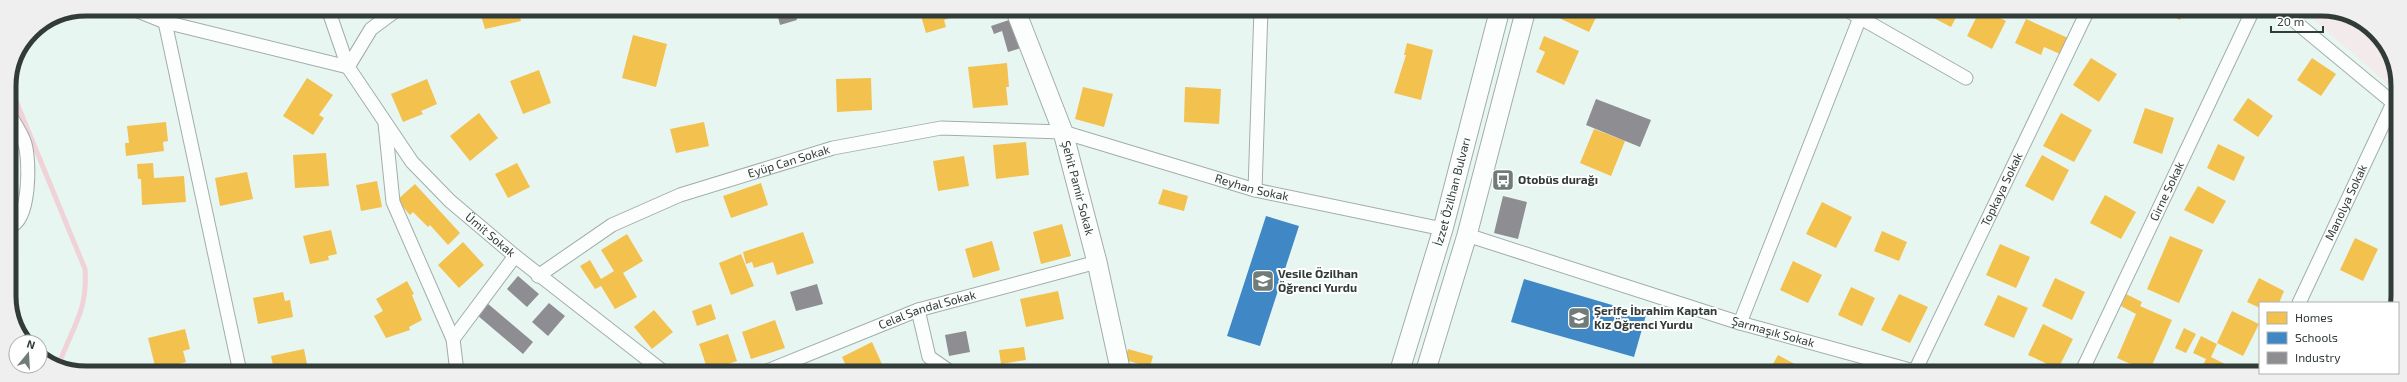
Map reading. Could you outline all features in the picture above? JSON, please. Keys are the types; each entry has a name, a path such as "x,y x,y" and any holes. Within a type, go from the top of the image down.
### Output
{"main road":[{"name":"Şehit Pamir Sokak","path":"1018,16 1063,132 1097,262 1119,366"},
{"name":"İzzet Özilhan Bulvarı","path":"1401,366 1443,229 1498,16"},
{"name":"İzzet Özilhan Bulvarı","path":"1427,366 1467,235 1524,16"},
{"path":"1443,229 1467,235"}],"street":[{"path":"151,16 166,22 348,67 371,29 389,16"},
{"name":"Ümit Sokak","path":"330,16 348,67 412,162 450,201 514,256 653,366"},
{"path":"1255,190 1261,16"},
{"path":"1740,323 1860,16"},
{"path":"1866,16 1966,78"},
{"name":"Topkaya Sokak","path":"1921,366 2085,16"},
{"name":"Girne Sokak","path":"2084,366 2250,16"},
{"path":"2288,16 2391,102"},
{"path":"166,22 239,366"},
{"name":"Manolya Sokak","path":"2300,302 2391,113"},
{"path":"385,121 393,202 453,339 456,366"},
{"path":"16,126 25,142 29,170 24,211 16,222"},
{"name":"Eyüp Can Sokak","path":"538,276 612,225 680,195 833,148 941,128 1063,132"},
{"name":"Reyhan Sokak","path":"1063,132 1255,190 1443,229"},
{"name":"Şarmaşık Sokak","path":"1467,235 1740,323 1896,366"},
{"path":"453,339 514,256"},
{"name":"Celal Sandal Sokak","path":"779,366 918,310 1097,262"},
{"path":"918,310 929,358 941,366"}],"shaded area":[{"path":"2310,16 2330,17 2344,20 2364,30 2377,43 2384,55 2390,72 2391,87"}],"building: Homes":[{"path":"481,16 520,16 521,21 485,29"},
{"path":"921,16 952,16 944,20 946,27 926,33"},
{"path":"1560,16 1597,16 1589,32 1559,18"},
{"path":"1930,16 1957,16 1951,27"},
{"path":"1977,16 1996,16 2006,21 1992,49 1967,36"},
{"path":"2172,16 2182,16 2180,20"},
{"path":"2026,19 2068,38 2060,54 2044,47 2041,55 2015,43"},
{"path":"633,35 667,44 656,87 622,78"},
{"path":"1544,36 1579,51 1564,85 1536,72 1545,52 1539,49"},
{"path":"1407,43 1433,50 1421,100 1394,93 1406,55 1404,55"},
{"path":"2091,58 2117,74 2099,102 2073,85"},
{"path":"2312,58 2336,74 2321,96 2297,80"},
{"path":"1007,63 1009,87 1006,87 1008,105 973,108 968,67"},
{"path":"539,70 551,103 523,114 510,81"},
{"path":"307,78 333,95 319,115 324,118 313,135 283,116"},
{"path":"871,78 872,110 837,112 836,79"},
{"path":"427,79 437,104 421,111 423,114 403,122 391,94"},
{"path":"1083,87 1113,94 1104,127 1075,119"},
{"path":"1185,87 1221,89 1219,124 1184,122"},
{"path":"2248,98 2273,116 2258,137 2233,120"},
{"path":"2145,108 2174,118 2162,154 2133,143"},
{"path":"479,113 498,138 470,161 450,136"},
{"path":"2061,113 2092,130 2074,162 2043,146"},
{"path":"166,122 168,141 163,142 164,151 126,156 125,143 129,143 127,126"},
{"path":"704,122 709,146 676,153 670,129"},
{"path":"1594,129 1625,141 1611,176 1580,163"},
{"path":"1026,142 1029,175 996,179 993,145"},
{"path":"2218,144 2245,157 2234,181 2207,168"},
{"path":"326,153 329,186 295,188 293,155"},
{"path":"2042,155 2069,170 2053,201 2025,186"},
{"path":"964,156 969,186 938,191 933,161"},
{"path":"153,163 154,178 184,176 186,202 142,205 141,179 138,179 137,164"},
{"path":"517,163 530,187 508,198 495,174"},
{"path":"247,172 253,199 220,206 215,178"},
{"path":"377,181 382,207 361,211 356,185"},
{"path":"761,183 768,205 731,218 723,196"},
{"path":"415,184 460,233 448,245 430,225 428,227 413,212 410,215 397,200"},
{"path":"2198,186 2226,201 2213,224 2184,210"},
{"path":"1163,189 1188,196 1184,211 1158,204"},
{"path":"2105,195 2136,212 2121,239 2090,223"},
{"path":"1822,202 1852,217 1836,248 1806,234"},
{"path":"1062,224 1071,256 1041,264 1033,232"},
{"path":"331,230 337,254 328,256 329,260 310,264 303,236"},
{"path":"1882,231 1907,242 1899,261 1874,251"},
{"path":"803,232 814,263 777,275 773,262 754,268 752,262 746,264 743,252"},
{"path":"627,234 643,261 623,273 637,297 615,309 601,286 595,289 580,266 590,260 601,279 614,271 601,250"},
{"path":"2170,236 2203,250 2179,303 2147,289"},
{"path":"2355,238 2378,249 2363,281 2340,270"},
{"path":"992,241 1000,270 973,278 965,249"},
{"path":"463,242 484,265 459,288 438,265"},
{"path":"2000,244 2030,257 2016,288 1986,275"},
{"path":"741,254 754,286 731,295 719,263"},
{"path":"1793,261 1822,275 1808,303 1780,290"},
{"path":"2055,278 2085,292 2072,320 2042,306"},
{"path":"2259,278 2284,291 2279,302 2259,302 2259,308 2247,302"},
{"path":"407,281 414,294 412,295 422,320 409,327 410,330 386,338 374,316 383,311 376,299"},
{"path":"1851,287 1875,298 1862,326 1838,315"},
{"path":"1058,291 1064,319 1026,327 1020,299"},
{"path":"283,292 285,301 290,300 293,317 258,324 253,298"},
{"path":"1899,294 1928,307 1910,343 1881,330"},
{"path":"2126,294 2142,302 2140,306 2172,320 2152,366 2135,366 2117,358 2136,314 2121,306"},
{"path":"1998,295 2028,308 2014,338 1984,325"},
{"path":"711,304 716,319 697,326 692,311"},
{"path":"654,310 673,332 652,349 634,327"},
{"path":"2232,311 2259,324 2243,356 2217,343"},
{"path":"775,320 785,348 751,359 742,332"},
{"path":"2043,324 2073,339 2060,366 2052,366 2028,355"},
{"path":"2184,328 2196,334 2186,353 2175,348"},
{"path":"185,329 190,349 183,351 186,362 171,366 155,366 148,338"},
{"path":"728,334 737,361 722,366 706,366 699,344"},
{"path":"2201,336 2217,344 2211,357 2229,366 2202,366 2206,359 2193,353"},
{"path":"872,342 883,366 846,366 842,357"},
{"path":"1024,347 1026,360 1001,364 999,350"},
{"path":"304,349 307,364 296,366 273,366 271,356"},
{"path":"1128,349 1153,356 1150,366 1125,360"},
{"path":"1778,355 1798,366 1772,366"}],"building: Schools":[{"name":"Vesile Özilhan Öğrenci Yurdu","path":"1266,216 1299,226 1260,346 1227,336"},
{"name":"Şerife İbrahim Kaptan Kız Öğrenci Yurdu","path":"1524,279 1646,315 1634,357 1511,322"}],"building: Industry":[{"path":"778,16 796,16 797,20 780,25"},
{"path":"1012,19 1021,48 1008,52 1002,31 994,34 991,26"},
{"path":"1596,99 1651,120 1640,147 1586,125"},
{"path":"1503,196 1527,202 1518,239 1494,233"},
{"path":"518,276 539,294 527,307 507,289"},
{"path":"817,284 823,304 796,311 790,292"},
{"path":"487,303 533,342 523,354 477,315"},
{"path":"549,303 565,316 548,336 532,322"},
{"path":"966,331 970,352 949,356 945,335"}],"waterway":[{"path":"16,101 85,269 82,308 60,361"}],"place":[{"name":"Otobüs durağı","path":"1503,180"},
{"name":"Vesile Özilhan Öğrenci Yurdu","path":"1263,281"},
{"name":"Şerife İbrahim Kaptan Kız Öğrenci Yurdu","path":"1579,318"}]}
